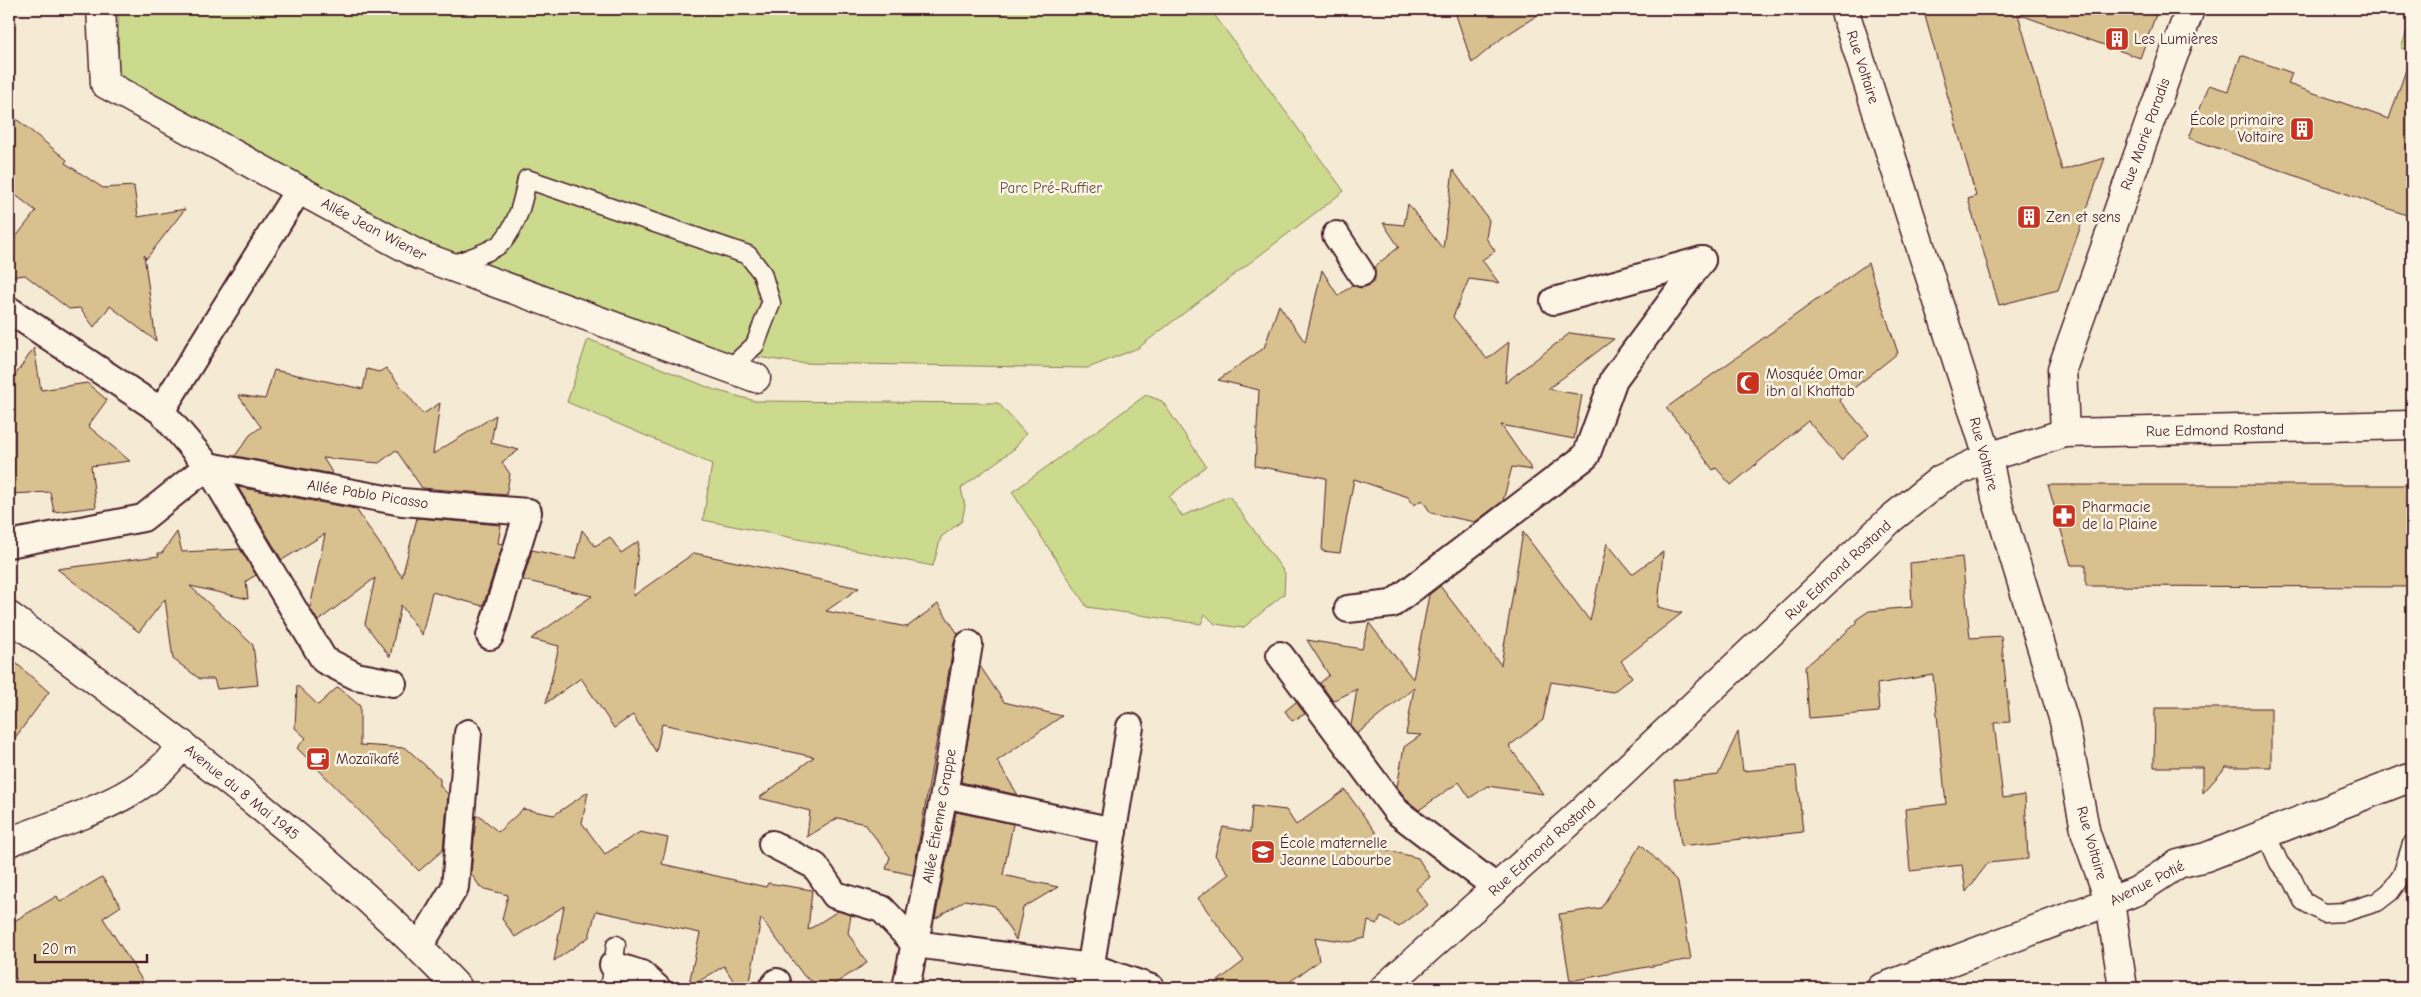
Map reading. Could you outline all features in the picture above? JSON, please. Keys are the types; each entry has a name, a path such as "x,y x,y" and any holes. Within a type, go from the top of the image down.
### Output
{"street":[{"name":"Allée Jean Wiener","path":"101,9 105,84 419,255 756,378"},
{"name":"Rue Voltaire","path":"1844,9 1988,457 1996,498 2064,722 2086,834 2110,902 2123,988"},
{"name":"Rue Marie Paradis","path":"2065,433 2062,369 2190,9"},
{"path":"161,411 298,189"},
{"path":"1336,235 1361,273"},
{"path":"1348,608 1392,604 1586,456 1614,379 1702,260 1554,301"},
{"path":"9,310 161,411 208,466 324,660 356,676 393,683"},
{"name":"Rue Edmond Rostand","path":"1384,988 1580,813 1892,518 1941,479 1988,457 2065,433 2412,425"},
{"path":"9,544 143,518 208,466"},
{"name":"Allée Pablo Picasso","path":"208,466 402,502 528,512 490,636"},
{"name":"Avenue du 8 Mai 1945","path":"9,616 182,744 322,857 419,947 458,988"},
{"name":"Allée Étienne Grappe","path":"906,988 944,794 969,644"},
{"path":"1280,655 1397,812 1497,888"},
{"path":"1089,977 1130,727"},
{"path":"419,947 455,887 468,733"},
{"path":"9,842 124,797 172,760 182,744"},
{"name":"Avenue Potié","path":"1881,988 2138,891 2178,864 2206,857 2412,779"},
{"path":"944,794 1113,831"},
{"path":"772,844 815,866 835,895 882,909 915,944 1151,988"},
{"path":"612,966 641,974 657,988"}],"lane":[{"path":"449,266 480,254 502,242 522,207 527,179 748,255 762,273 771,303 755,345 729,369"},
{"path":"2266,834 2279,863 2292,880 2303,901 2324,913 2345,912 2377,902 2390,892 2402,876 2412,844"}],"green space":[{"name":"Parc Pré-Ruffier","path":"118,9 1210,9 1344,191 1138,348 1088,368 798,363 703,349 429,248 119,80"},
{"path":"2412,17 2412,52 2401,48"},
{"path":"588,339 715,390 755,401 998,403 1026,434 1014,449 961,488 965,506 962,521 941,537 933,566 703,520 712,464 567,402"},
{"path":"1146,395 1162,401 1206,466 1169,497 1182,516 1229,496 1285,573 1284,594 1243,628 1215,624 1205,614 1201,624 1087,607 1012,492"}],"building":[{"path":"1454,9 1547,9 1502,38 1472,63"},
{"path":"1923,9 2158,9 2140,58 2018,14 2062,170 2105,158 2058,290 1999,305 1968,199 1976,196"},
{"name":"École primaire Voltaire","path":"2241,55 2292,73 2288,84 2389,119 2407,67 2412,68 2412,217 2189,138 2209,85 2228,91"},
{"path":"9,113 67,160 65,163 103,188 134,186 138,217 185,209 146,259 144,255 156,341 110,306 94,327 80,308 69,309 25,275 9,277 9,246 36,211 9,190"},
{"path":"1453,170 1489,220 1486,238 1495,251 1482,260 1499,283 1469,279 1453,317 1487,359 1509,342 1505,383 1570,333 1614,339 1548,389 1582,395 1574,439 1501,425 1532,470 1512,467 1503,501 1475,522 1431,513 1422,500 1414,505 1408,497 1354,479 1340,553 1322,551 1326,478 1255,466 1259,390 1218,380 1264,348 1279,305 1305,342 1322,270 1338,296 1352,285 1361,288 1370,285 1375,279 1374,267 1399,247 1383,223 1404,225 1408,204 1443,249"},
{"name":"Mosquée Omar ibn al Khattab","path":"1868,263 1898,353 1839,400 1869,435 1841,460 1808,421 1731,485 1716,468 1713,470 1689,435 1666,408"},
{"path":"34,348 41,390 87,383 107,400 88,426 130,461 91,466 96,507 54,512 50,492 11,494 9,476 9,384"},
{"path":"386,368 423,414 440,403 433,454 496,415 491,443 519,450 502,462 510,474 506,495 422,488 396,450 379,463 323,458 333,474 235,456 250,435 261,427 238,395 265,399 274,370 363,389 367,369 379,372"},
{"path":"2048,485 2412,485 2412,587 2086,586 2086,565 2071,565"},
{"path":"238,487 356,509 402,577 417,518 501,525 498,543 503,544 483,606 432,592 422,635 401,605 390,657 365,624 375,578 318,621 310,608 325,534 282,560"},
{"path":"582,530 595,546 610,537 621,553 639,541 633,596 694,553 859,588 826,611 907,627 938,604 958,634 954,642 913,875 886,869 890,857 865,824 838,818 807,837 810,811 759,798 814,757 662,724 656,752 633,715 614,728 581,678 546,703 559,646 531,639 592,596 523,580 532,550 575,559"},
{"path":"177,532 182,552 240,549 256,575 246,581 248,599 190,586 253,645 258,685 217,689 214,679 200,679 173,659 165,599 139,632 57,569 159,556 158,553 162,553"},
{"path":"1523,532 1590,621 1607,543 1632,574 1663,552 1658,607 1682,613 1621,661 1632,677 1613,692 1551,682 1543,720 1509,746 1543,794 1487,786 1470,798 1459,782 1419,810 1408,801 1397,787 1404,747 1421,735 1406,734 1414,688 1357,734 1351,726 1357,689 1333,701 1320,683 1329,675 1307,640 1362,649 1369,623 1413,679 1429,595 1440,586 1501,665"},
{"path":"1962,557 1970,638 2001,636 2010,722 1994,723 2003,798 2025,795 2028,859 1988,863 1966,892 1962,865 1910,871 1905,809 1946,804 1933,675 1877,684 1879,712 1809,718 1805,667 1857,623 1857,619 1869,611 1912,607 1910,563"},
{"path":"9,657 49,692 9,746"},
{"path":"980,666 1004,702 1062,716 997,761 1018,795 961,782"},
{"path":"297,685 318,705 338,687 360,706 360,745 406,748 440,779 440,786 448,794 443,850 419,871 297,748 306,738 295,728"},
{"path":"1296,702 1305,714 1292,721 1285,711"},
{"path":"2155,708 2271,708 2271,767 2226,767 2203,793 2203,767 2154,767"},
{"path":"1738,732 1743,771 1796,766 1803,832 1681,846 1674,780 1718,775"},
{"path":"1345,790 1379,837 1367,845 1418,858 1430,877 1416,889 1428,905 1399,927 1381,917 1377,924 1368,921 1365,938 1350,942 1315,937 1319,961 1281,988 1209,988 1244,961 1198,898 1229,874 1215,855 1223,827 1250,832 1252,806 1286,810 1296,825"},
{"path":"588,792 582,823 605,854 640,832 668,838 662,864 766,887 768,883 812,890 808,930 838,911 851,915 848,933 867,963 828,988 822,988 804,976 761,918 749,988 738,988 724,966 688,988 700,933 596,911 589,937 554,961 564,906 515,937 502,919 508,895 481,888 471,874 476,817 479,815 498,832 523,809 554,815"},
{"path":"956,812 1013,824 1003,875 1058,887 1023,908 1016,940 995,906 965,900 935,919"},
{"path":"1641,844 1678,882 1691,959 1570,981 1559,914 1601,908"},
{"path":"102,877 121,906 103,918 147,988 9,988 9,924 57,896 60,902"}],"place":[{"name":"Les Lumières","path":"2117,39"},
{"name":"École primaire Voltaire","path":"2302,129"},
{"name":"Zen et sens","path":"2029,217"},
{"name":"Mosquée Omar ibn al Khattab","path":"1748,383"},
{"name":"Pharmacie de la Plaine","path":"2064,516"},
{"name":"Mozaïkafé","path":"318,759"},
{"name":"École maternelle Jeanne Labourbe","path":"1263,852"}]}
